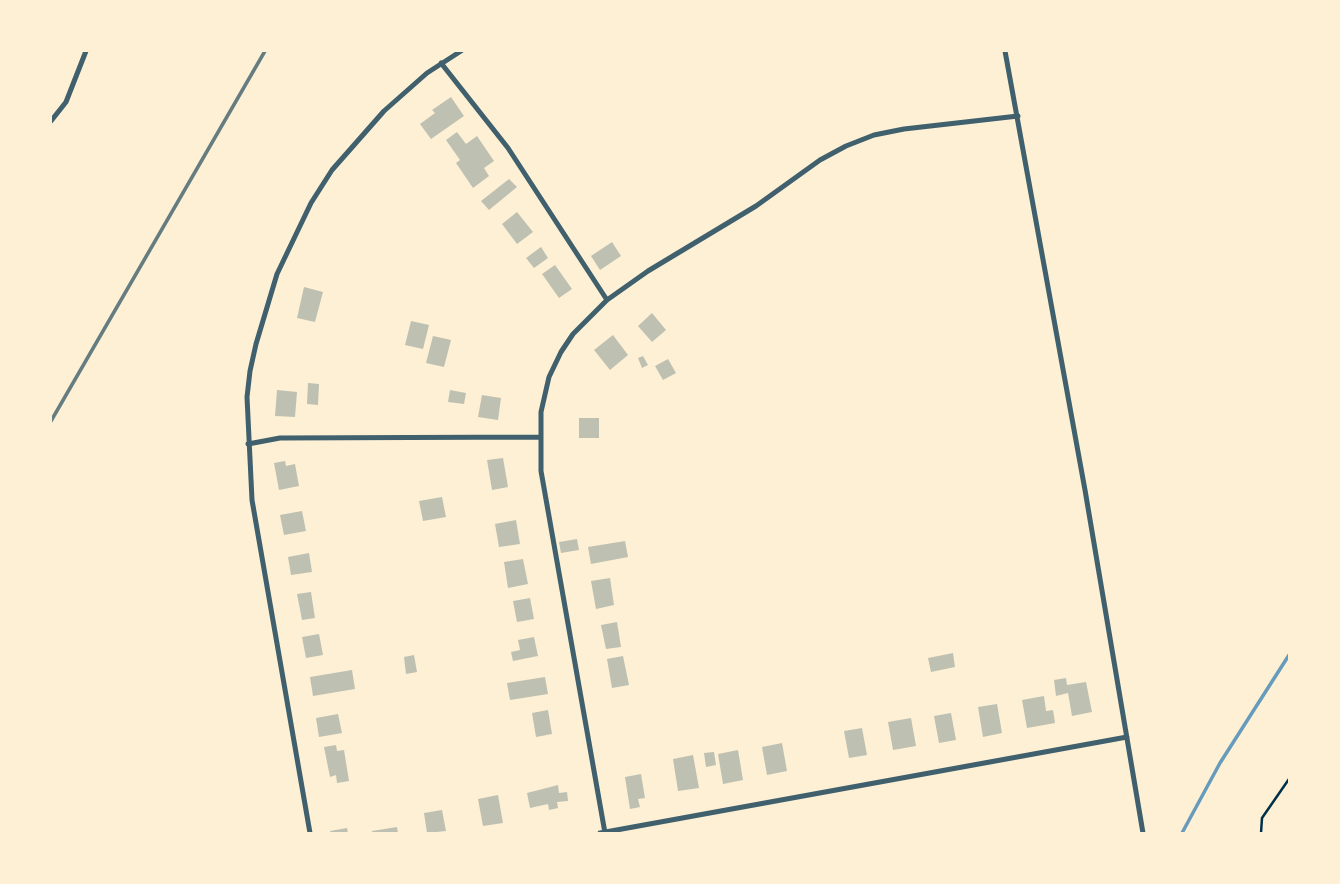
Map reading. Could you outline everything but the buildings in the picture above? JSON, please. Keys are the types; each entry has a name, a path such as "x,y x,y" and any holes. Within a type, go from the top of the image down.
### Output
{"street":[{"path":"51,121 66,102 86,51"},
{"path":"310,833 252,500 247,397 256,344 277,274 292,238 332,170 384,111 441,63 461,51"},
{"path":"1005,51 1086,490 1143,833"},
{"path":"441,63 508,148 607,300"},
{"path":"1018,116 904,129 874,135 846,146 820,160 756,206 649,271 607,300 573,334 549,377 545,389 540,437 542,488 603,833 1127,737"},
{"path":"248,444 280,438 540,437"}],"path":[{"path":"1261,833 1262,818 1289,779"}],"waterway":[{"path":"1182,833 1220,763 1289,655"}],"railway":[{"path":"51,421 265,51"}]}
